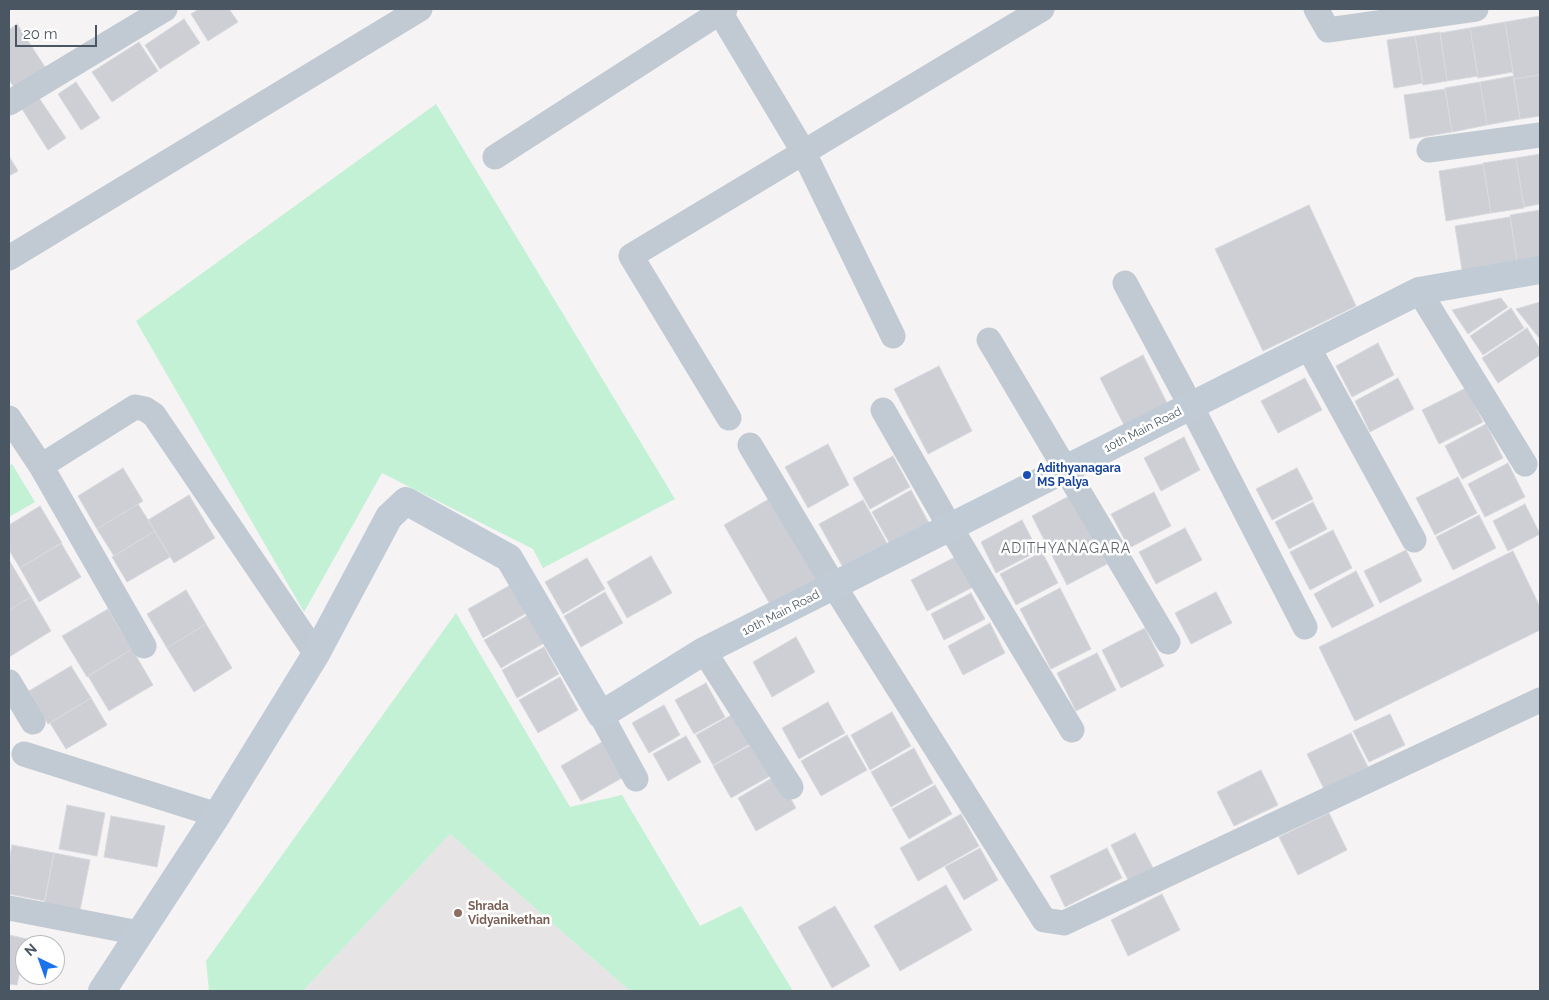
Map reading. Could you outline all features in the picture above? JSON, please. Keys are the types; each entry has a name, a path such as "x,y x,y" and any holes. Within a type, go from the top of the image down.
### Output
{"street":[{"path":"9,103 165,9"},
{"path":"9,258 420,9"},
{"path":"729,418 631,256 1042,9"},
{"path":"1316,9 1328,30 1476,9"},
{"path":"495,157 721,10 803,152 893,336"},
{"path":"1428,150 1540,135"},
{"name":"10th Main Road","path":"601,716 704,651 1419,291 1540,270"},
{"path":"1125,283 1305,627"},
{"path":"1419,291 1525,464"},
{"path":"989,340 1168,642"},
{"path":"1308,346 1414,540"},
{"path":"41,466 135,407 145,408 154,414 316,654"},
{"path":"883,410 950,528 1072,730"},
{"path":"9,418 41,466 144,646"},
{"path":"750,445 834,586 1044,920 1064,923 1540,700"},
{"path":"102,991 216,815 316,654 389,516 406,501 508,558 636,779"},
{"path":"704,651 792,787"},
{"path":"9,682 33,722"},
{"path":"24,754 216,815"},
{"path":"9,908 139,933"}],"shaded area":[{"name":"Shrada Vidyanikethan","path":"450,834 630,991 303,991"}],"green space":[{"path":"436,104 675,499 543,568 533,549 382,473 304,612 136,321"},
{"path":"12,464 35,502 9,517 9,466"},
{"path":"456,613 570,807 622,795 700,926 741,906 793,991 630,991 450,834 303,991 209,991 206,961"}],"building":[{"path":"199,9 229,9 238,22 208,41 191,14"},
{"path":"1540,16 1540,75 1514,79 1505,22"},
{"path":"184,19 200,43 160,69 145,45"},
{"path":"1505,22 1513,72 1478,78 1470,28"},
{"path":"17,24 45,67 14,87 9,80 9,30"},
{"path":"1470,28 1478,76 1447,81 1440,33"},
{"path":"1440,32 1447,81 1423,85 1415,36"},
{"path":"1415,36 1423,83 1394,88 1387,40"},
{"path":"139,42 158,71 112,102 92,72"},
{"path":"1540,75 1540,116 1520,119 1514,79"},
{"path":"1513,76 1520,119 1487,125 1480,82"},
{"path":"76,82 100,118 81,130 58,94"},
{"path":"1480,82 1487,125 1452,132 1445,88"},
{"path":"1445,89 1452,132 1410,139 1404,95"},
{"path":"39,98 66,138 48,150 22,109"},
{"path":"1540,154 1540,204 1524,207 1516,158"},
{"path":"9,156 18,171 9,176"},
{"path":"1516,158 1524,208 1491,213 1483,163"},
{"path":"1483,164 1491,213 1446,221 1439,171"},
{"path":"1309,205 1356,306 1263,351 1215,249"},
{"path":"1540,210 1540,257 1517,261 1510,215"},
{"path":"1510,217 1517,261 1462,270 1455,226"},
{"path":"1501,298 1508,307 1468,334 1452,310"},
{"path":"1540,302 1540,339 1516,309"},
{"path":"1511,308 1524,328 1483,355 1470,336"},
{"path":"1527,328 1540,349 1540,355 1498,383 1482,358"},
{"path":"1378,343 1394,375 1352,397 1336,366"},
{"path":"1143,355 1167,403 1124,425 1100,378"},
{"path":"939,366 972,431 928,454 894,389"},
{"path":"1305,378 1322,410 1278,433 1261,401"},
{"path":"1398,378 1414,409 1370,432 1355,401"},
{"path":"1466,388 1483,422 1439,444 1422,410"},
{"path":"1486,424 1503,458 1462,479 1445,446"},
{"path":"1184,437 1200,470 1161,491 1144,458"},
{"path":"828,444 849,485 808,508 785,467"},
{"path":"893,456 910,487 870,509 853,478"},
{"path":"1508,463 1525,497 1485,517 1468,484"},
{"path":"123,468 143,501 97,529 78,496"},
{"path":"1297,468 1313,499 1272,520 1256,489"},
{"path":"1458,477 1477,513 1435,535 1416,498"},
{"path":"911,490 929,523 890,544 872,512"},
{"path":"1154,492 1171,526 1129,548 1111,514"},
{"path":"189,495 215,538 174,563 148,520"},
{"path":"1071,495 1107,564 1067,585 1032,516"},
{"path":"769,499 819,585 774,611 724,525"},
{"path":"863,500 889,547 845,571 819,524"},
{"path":"1313,502 1327,529 1289,549 1275,522"},
{"path":"138,504 155,531 114,556 97,529"},
{"path":"1525,504 1540,534 1508,551 1493,521"},
{"path":"40,506 62,543 20,568 9,550 9,525"},
{"path":"1479,515 1496,548 1453,570 1436,537"},
{"path":"1022,520 1038,551 996,573 981,542"},
{"path":"1185,528 1202,560 1156,584 1139,552"},
{"path":"1333,530 1352,568 1310,590 1290,552"},
{"path":"155,531 170,557 127,582 112,557"},
{"path":"61,543 81,577 39,602 20,568"},
{"path":"1406,550 1422,581 1380,603 1364,571"},
{"path":"1513,551 1540,607 1540,630 1355,721 1319,647"},
{"path":"1042,552 1058,583 1016,605 1000,574"},
{"path":"651,556 672,593 627,618 607,582"},
{"path":"957,556 973,587 927,611 911,580"},
{"path":"587,558 605,589 563,614 545,582"},
{"path":"9,560 31,597 9,610"},
{"path":"1356,571 1374,606 1332,628 1314,594"},
{"path":"514,583 530,611 483,638 468,609"},
{"path":"1060,588 1091,649 1051,669 1020,609"},
{"path":"186,590 206,624 167,648 147,614"},
{"path":"605,592 623,623 581,647 564,616"},
{"path":"1216,592 1232,623 1191,644 1175,613"},
{"path":"971,593 985,619 944,640 931,614"},
{"path":"31,597 51,631 9,657 9,610"},
{"path":"108,609 132,649 87,677 62,636"},
{"path":"530,614 546,642 501,668 484,640"},
{"path":"990,623 1005,653 963,675 948,646"},
{"path":"206,624 232,668 194,692 167,648"},
{"path":"1145,628 1164,666 1121,688 1102,650"},
{"path":"796,637 815,672 772,697 753,662"},
{"path":"544,647 559,674 517,698 502,670"},
{"path":"132,649 153,685 109,711 88,676"},
{"path":"1097,653 1116,690 1076,711 1057,673"},
{"path":"71,666 91,698 48,724 29,691"},
{"path":"560,677 578,710 538,733 519,700"},
{"path":"706,683 725,717 694,734 675,700"},
{"path":"91,698 107,725 66,749 50,723"},
{"path":"828,702 845,733 799,759 782,728"},
{"path":"664,705 680,735 649,753 632,723"},
{"path":"892,712 911,746 870,770 851,735"},
{"path":"735,713 752,743 713,765 696,735"},
{"path":"1390,714 1405,745 1369,762 1353,731"},
{"path":"1351,733 1368,767 1324,789 1307,754"},
{"path":"847,735 867,770 821,796 801,761"},
{"path":"686,736 701,762 668,781 653,754"},
{"path":"602,742 622,778 581,801 561,766"},
{"path":"753,744 770,776 731,798 713,766"},
{"path":"914,748 933,783 891,807 871,772"},
{"path":"1261,770 1278,805 1234,826 1217,792"},
{"path":"777,775 796,808 756,831 738,798"},
{"path":"935,785 952,814 909,839 892,809"},
{"path":"67,805 105,813 97,856 59,849"},
{"path":"1329,813 1347,850 1298,875 1279,837"},
{"path":"961,814 979,846 918,881 900,848"},
{"path":"111,816 165,826 157,867 104,857"},
{"path":"1135,833 1153,868 1128,880 1111,845"},
{"path":"12,845 54,853 45,901 9,894 9,861"},
{"path":"980,848 998,880 964,900 945,867"},
{"path":"1107,848 1122,878 1065,907 1050,876"},
{"path":"54,853 90,860 80,910 44,903"},
{"path":"946,885 972,930 900,971 874,926"},
{"path":"1162,894 1180,930 1128,956 1111,920"},
{"path":"835,906 870,966 832,988 798,927"},
{"path":"9,935 15,936 15,985 9,984"}],"place":[{"name":"Adithyanagara MS Palya","path":"1027,475"},
{"name":"Shrada Vidyanikethan","path":"458,913"}],"district":[{"name":"ADITHYANAGARA","path":"1066,549"}]}
